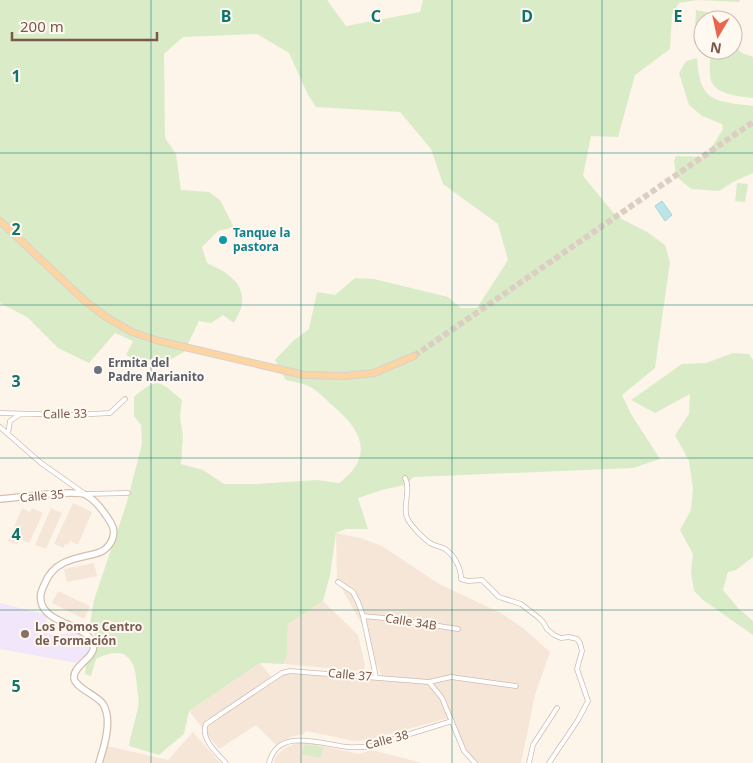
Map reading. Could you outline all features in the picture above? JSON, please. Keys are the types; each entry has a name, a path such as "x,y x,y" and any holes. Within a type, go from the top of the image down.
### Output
{"main road":[{"path":"0,221 85,301 106,318 132,332 159,341 304,375 345,376 374,373 414,356"}],"street":[{"name":"Calle 33","path":"0,413 74,415 110,413 125,399"},
{"path":"8,434 10,421 21,414"},
{"path":"0,427 41,463 85,494 96,504 113,526 113,538 102,552 74,558 63,562 53,569 45,581 40,597 48,614 76,628 91,640 93,646 91,655 88,660 78,667 74,676 78,686 96,697 104,706 107,715 107,738 99,763"},
{"path":"405,478 407,485 407,519 429,542 444,549 450,555 458,564 461,579 468,581 482,580 498,597 521,604 544,622 547,629 554,635 561,638 577,639 580,643 582,652 577,669 588,701 578,720 549,763"},
{"name":"Calle 35","path":"0,499 72,493 85,494"},
{"path":"85,494 128,494"},
{"path":"338,582 353,592 363,616 376,677"},
{"name":"Calle 34B","path":"363,616 394,618 458,629"},
{"name":"Calle 37","path":"226,763 206,739 204,733 206,724 282,673 304,671 429,682 451,677 516,686"},
{"path":"429,682 442,698 464,751 475,763"},
{"path":"529,763 533,745 557,708"},
{"name":"Calle 38","path":"269,763 274,752 290,740 305,740 359,748 452,721"}],"shaded area":[{"path":"73,503 92,512 78,545 70,541 68,545 65,544 64,548 54,544"},
{"path":"22,508 30,512 32,508 43,513 29,543 20,539 17,545 8,541"},
{"path":"51,508 62,513 46,549 35,545"},
{"path":"336,533 360,538 382,546 439,584 501,613 523,628 550,652 535,695 521,763 478,763 461,745 448,718 367,740 354,741 306,731 304,734 293,736 276,745 256,725 219,749 189,711 260,663 274,680 284,674 292,673 385,681 370,653 366,632 337,580"},
{"path":"94,563 97,576 67,582 64,569"},
{"path":"58,591 90,606 84,619 52,603"},
{"path":"323,601 358,635 365,665 364,669 359,671 284,664 287,653 288,624"},
{"name":"Los Pomos Centro de Formación","path":"0,603 47,615 45,633 54,635 79,632 89,641 88,652 85,657 76,663 0,649"},
{"path":"193,732 220,763 102,763 107,746 168,760"},
{"path":"297,743 309,743 359,754 372,750 422,763 274,763 276,756 285,748"}],"green space":[{"path":"0,0 327,0 346,26 420,12 423,0 698,0 679,3 672,15 670,49 635,75 618,137 591,136 583,176 616,216 647,232 665,245 670,262 655,368 622,395 631,414 660,459 633,468 414,477 404,485 358,498 368,529 346,529 336,533 330,575 323,601 288,624 287,653 284,664 260,663 189,711 184,734 159,755 129,746 138,708 136,678 131,662 122,654 106,655 96,659 91,676 85,674 86,664 97,647 96,638 90,624 94,600 127,502 142,444 141,425 134,416 134,397 149,386 159,384 164,385 182,400 180,417 183,436 181,464 203,470 224,484 317,480 339,483 350,473 361,453 357,434 342,414 312,388 286,380 275,360 293,341 309,329 317,292 335,295 355,278 374,279 448,297 461,308 477,308 508,260 498,224 443,184 431,149 400,112 316,107 308,95 289,53 257,34 183,37 164,54 165,138 176,154 181,190 209,192 220,200 234,227 218,231 202,247 207,263 226,273 237,283 242,296 240,311 234,323 223,315 211,323 199,321 184,352 162,364 145,358 136,360 126,355 133,341 115,333 89,363 58,348 27,317 0,303"},
{"path":"698,0 740,0 739,2"},
{"path":"743,53 753,57 753,98 720,91 715,87 710,75 710,60 743,60"},
{"path":"697,60 701,83 711,97 728,103 753,106 753,173 719,191 691,189 676,176 674,161 676,156 702,157 710,150 723,129 722,124 702,116 689,105 679,73 686,61"},
{"path":"737,183 748,184 745,202 735,201"},
{"path":"733,353 749,354 753,360 753,557 736,570 728,572 723,590 739,609 753,621 753,635 703,600 694,591 691,572 693,554 680,530 691,510 693,489 689,461 675,435 689,414 690,394 655,413 631,400 682,364 706,363"},
{"path":"305,744 323,747 321,758 302,754"}],"water":[{"path":"662,201 672,215 665,221 655,206"}],"tunnel":[{"path":"414,356 753,122"}],"place":[{"name":"Tanque la pastora","path":"223,240"},
{"name":"Ermita del Padre Marianito","path":"98,370"},
{"name":"Los Pomos Centro de Formación","path":"25,634"}]}
